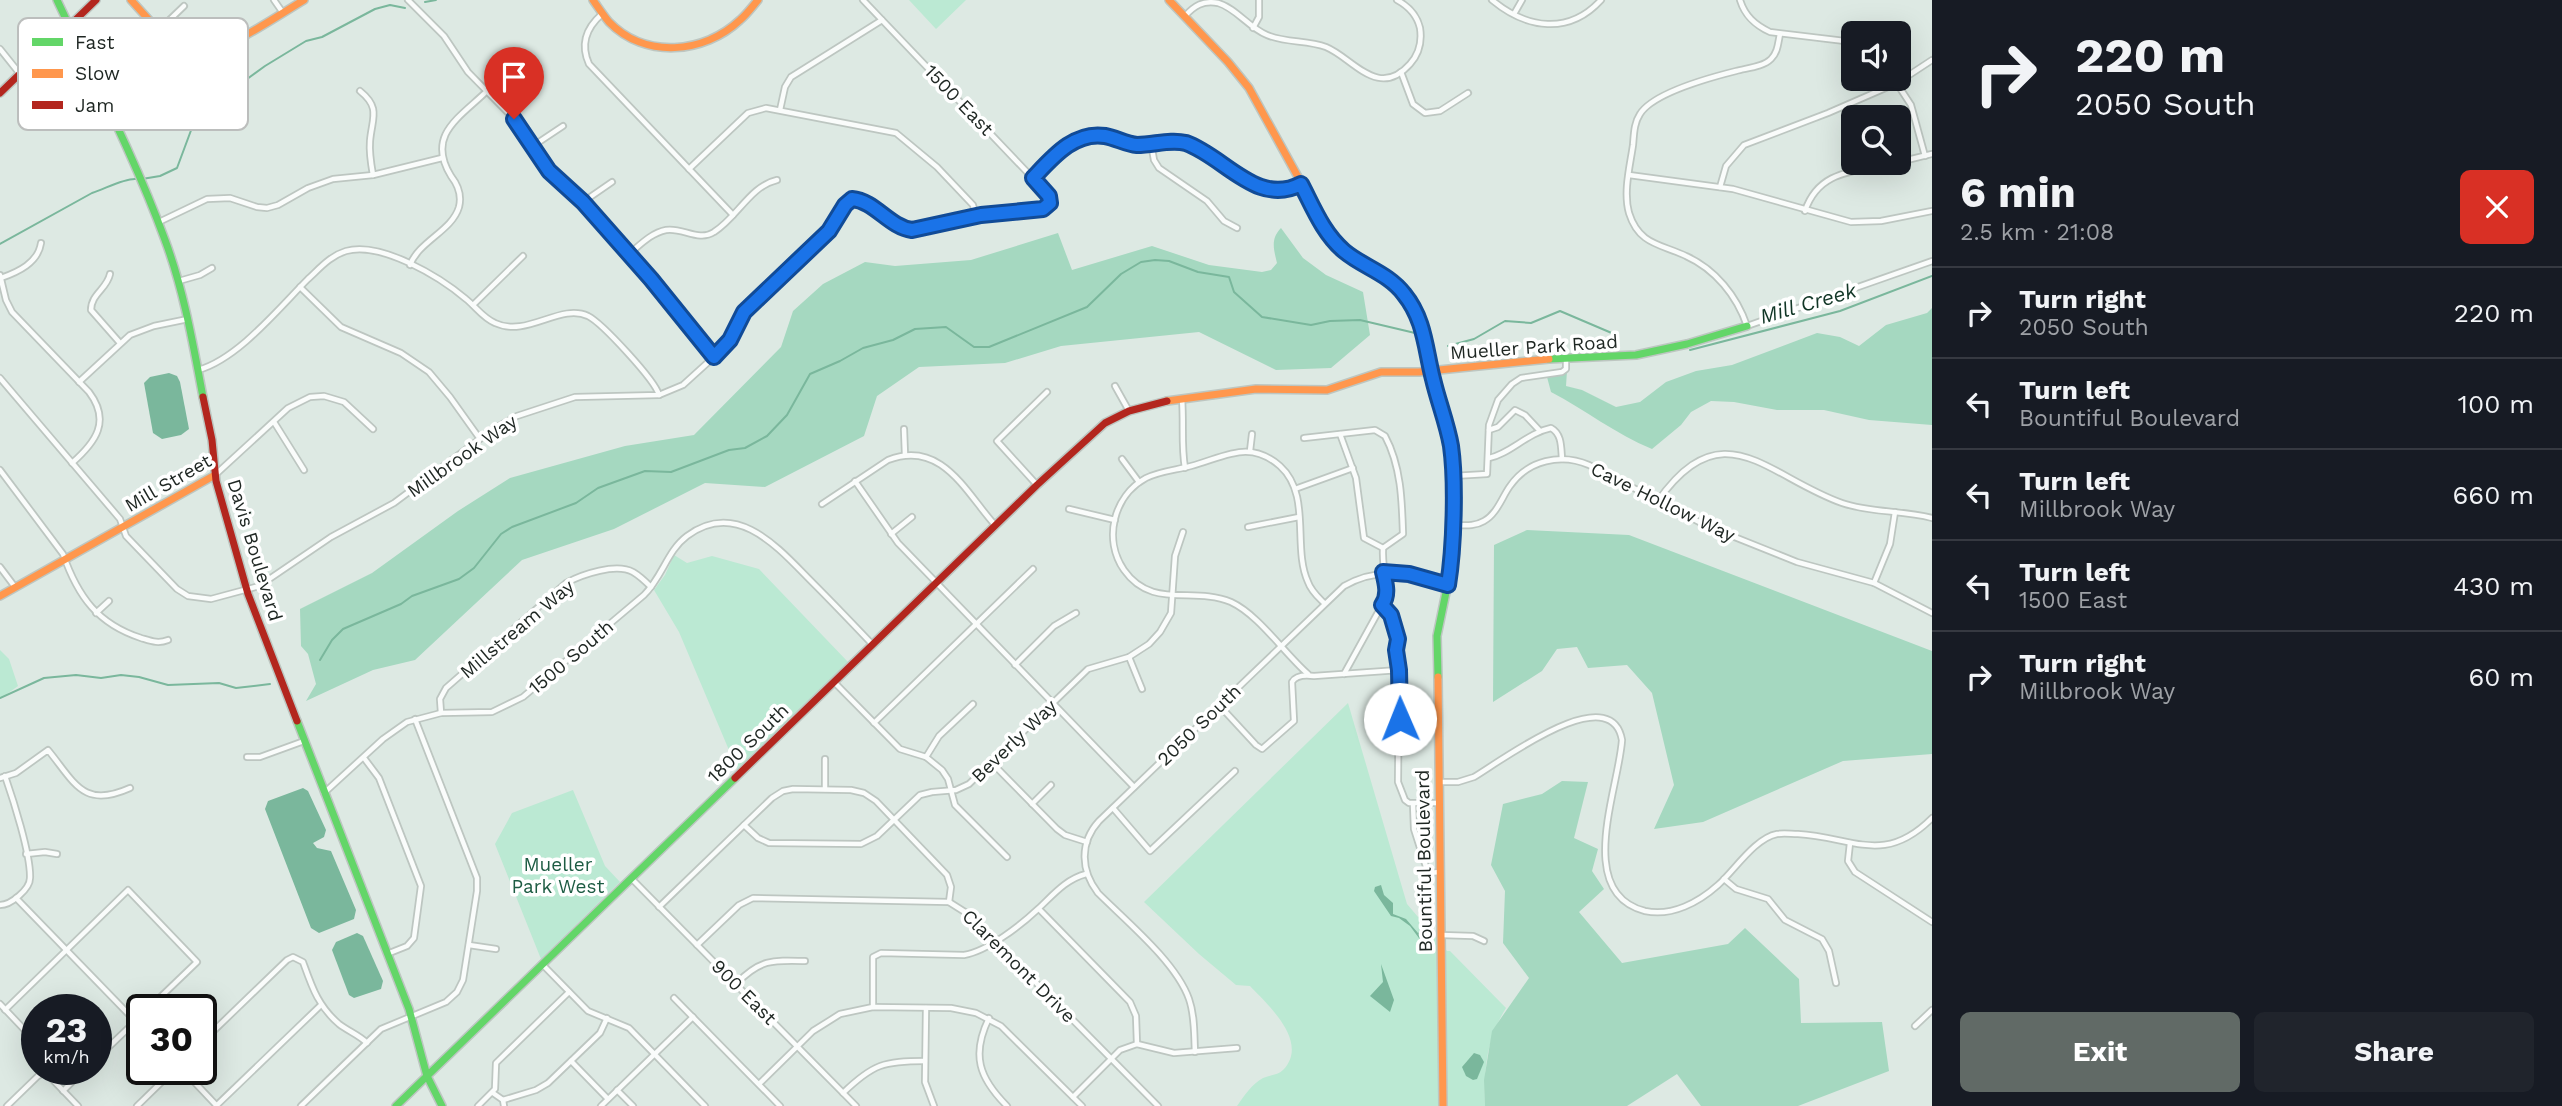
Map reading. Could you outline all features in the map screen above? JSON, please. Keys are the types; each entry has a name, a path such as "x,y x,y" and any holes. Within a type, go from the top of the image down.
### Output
{"main road":[{"name":"Davis Boulevard","path":"57,0 66,18"},
{"path":"77,18 96,0"},
{"path":"131,0 148,18"},
{"path":"248,31 304,0"},
{"path":"593,0 602,14 620,31 641,42 660,47 683,48 704,44 726,34 758,0"},
{"name":"Bountiful Boulevard","path":"1169,0 1244,81 1325,230 1339,246 1387,277 1406,296 1424,330 1431,371 1449,437 1452,476 1448,585 1437,636 1443,1106"},
{"path":"0,93 18,75"},
{"name":"Davis Boulevard","path":"118,130 159,222 179,281 212,440 215,475 246,590 412,1016 427,1076 442,1106"},
{"name":"Mueller Park Road","path":"1129,411 1156,402 1256,389 1318,391 1336,388 1373,374 1431,371 1566,356 1614,357 1656,352 1747,326"},
{"name":"1800 South","path":"396,1106 1037,485 1098,428 1129,411"},
{"name":"Mill Street","path":"0,596 215,475"}],"street":[{"path":"274,0 283,13"},
{"path":"408,0 441,33 465,68 516,121 551,174 583,202 714,357"},
{"name":"1500 East","path":"863,0 1033,178 1049,196 1050,203"},
{"path":"1253,28 1259,17 1259,0"},
{"path":"1185,16 1197,5 1215,2 1224,5 1253,28 1275,38 1326,48 1357,70 1373,76 1387,77 1401,72 1415,57 1420,43 1420,33 1413,13 1396,0"},
{"path":"1492,0 1514,14 1542,23 1569,23 1588,13 1601,0"},
{"path":"1514,14 1522,0"},
{"path":"1740,0 1743,10 1754,23 1770,32 1841,42"},
{"path":"172,18 184,6"},
{"path":"602,14 590,26 586,36 585,51 589,64 733,215"},
{"path":"780,110 785,87 791,77 882,20"},
{"path":"1747,326 1738,303 1723,283 1694,260 1653,244 1638,231 1627,205 1629,175 1636,121 1647,105 1696,84 1766,63 1775,54 1780,34"},
{"path":"0,49 18,73"},
{"path":"1911,72 1932,60"},
{"path":"1401,72 1413,104 1425,113 1440,111 1468,93"},
{"path":"360,91 371,102 374,110 370,145 373,175"},
{"path":"410,265 415,254 458,209 459,190 442,158 442,144 448,129 487,91"},
{"path":"1720,187 1726,166 1751,141 1828,113 1875,91"},
{"path":"1901,91 1916,119 1925,156"},
{"path":"689,169 748,113 763,108 780,110 899,134 937,167 972,205 976,216"},
{"path":"533,146 562,126"},
{"path":"1033,178 1066,146 1080,138 1098,135 1132,144 1172,141 1191,145 1267,190 1284,191 1301,184"},
{"path":"1151,144 1155,163 1159,168 1205,199 1224,221 1237,228"},
{"path":"1911,159 1932,154"},
{"path":"159,222 207,199 230,198 267,208 324,181 373,175 442,158"},
{"path":"1629,175 1746,192 1851,222 1866,223 1932,211"},
{"path":"1805,211 1815,189 1826,180 1845,175"},
{"path":"629,254 649,237 662,231 677,230 700,236 709,235 759,189 777,180"},
{"path":"583,202 612,182"},
{"name":"Millbrook Way","path":"0,378 120,519 126,536 174,586 188,596 206,600 269,581 331,537 394,503 500,425 526,412 571,398 659,395 683,385 730,340 744,312 829,231 845,205 852,199 862,201 909,230 976,216 1040,209 1050,203"},
{"path":"41,243 38,253 24,268 1,276 6,300 12,312 79,382 97,405 99,425 91,445 72,463"},
{"path":"198,370 209,366 259,331 330,259 349,250 364,248 379,250 438,279 490,320 511,327 573,313 589,317 652,380 659,395"},
{"path":"473,305 523,256"},
{"name":"Mueller Park Road","path":"1747,326 1932,261"},
{"path":"179,281 204,274 212,268"},
{"path":"110,274 107,284 91,302 91,310 120,343"},
{"path":"300,287 341,327 401,353 429,372 480,439"},
{"path":"79,382 120,343 145,328 188,319"},
{"path":"1452,476 1485,475 1489,472 1489,430 1495,405 1512,384 1524,377 1562,372 1566,369 1566,356"},
{"path":"1115,386 1129,411"},
{"path":"1037,485 997,441 1047,391"},
{"name":"Mill Street","path":"215,475 297,401 324,396 344,401 373,429"},
{"path":"1181,398 1184,419 1181,444 1185,468"},
{"path":"1489,430 1498,427 1515,410 1525,415 1540,431"},
{"path":"274,422 304,470"},
{"path":"1452,525 1477,525 1486,520 1520,475 1540,463 1562,459 1560,441 1556,431 1548,428 1489,458"},
{"path":"904,429 905,455"},
{"path":"1304,438 1375,430 1387,438 1397,468 1403,534 1383,548"},
{"path":"1250,452 1252,434"},
{"path":"1340,434 1358,488 1364,538 1383,548"},
{"path":"1308,674 1249,615 1234,604 1217,598 1147,591 1135,583 1125,571 1114,549 1115,520 1123,499 1139,482 1160,472 1185,468 1232,452 1250,452 1267,457 1289,476 1295,489 1307,581 1324,603"},
{"path":"822,504 888,460 905,455 928,459 951,472 963,483 995,525"},
{"path":"1657,502 1688,466 1704,458 1731,455 1761,462 1844,503 1932,518"},
{"path":"1122,459 1139,482"},
{"name":"Cave Hollow Way","path":"1562,459 1584,463 1697,522 1761,548 1874,583 1932,612"},
{"path":"1295,489 1353,468"},
{"path":"0,470 65,559 96,613 124,632 158,642 168,640"},
{"path":"855,481 891,534 1134,787"},
{"path":"1069,509 1115,520"},
{"path":"1874,583 1890,544 1895,512"},
{"path":"891,534 912,517"},
{"path":"1248,527 1299,517"},
{"name":"1500 South","path":"324,793 391,732 415,719 441,712 492,712 523,698 651,587 672,551 684,538 703,527 723,524 757,531 772,542 872,644"},
{"name":"Beverly Way","path":"744,825 758,838 769,843 853,845 873,839 920,795 950,791 969,784 1088,669 1129,657 1149,644 1164,627 1171,613 1175,556 1183,532"},
{"path":"1344,674 1386,596 1383,548"},
{"path":"0,567 15,587"},
{"name":"Millstream Way","path":"441,712 440,699 446,688 566,583 620,569 635,573 651,587"},
{"path":"874,723 1033,569"},
{"name":"2050 South","path":"1087,842 1096,825 1134,787 1324,603 1352,581 1409,574 1448,585"},
{"path":"96,613 108,601"},
{"path":"1382,604 1391,615 1398,639 1396,650 1399,670 1400,746 1397,777 1405,800 1413,804 1439,803"},
{"path":"1015,665 1054,626 1076,613"},
{"path":"1129,657 1142,688"},
{"path":"1354,658 1356,673"},
{"path":"1219,705 1262,749 1294,721 1292,682 1296,678 1308,674 1399,670"},
{"path":"834,681 900,749 937,765 945,774 958,808 1007,858"},
{"path":"926,758 936,740 973,704"},
{"path":"1439,782 1458,782 1474,777 1563,725 1592,716 1608,719 1620,730 1622,740 1604,853 1608,876 1615,891 1640,909 1662,912 1690,904 1709,893 1761,841 1776,834 1817,835 1871,847 1912,835 1932,819"},
{"path":"301,1106 383,1028 442,1004 457,992 464,975 477,891 475,872 415,719"},
{"path":"247,757 260,757 304,741"},
{"path":"0,905 9,904 30,880 26,854 3,777 16,773 48,750 74,781 90,794 104,797 130,788"},
{"path":"364,758 379,778 421,886 414,937 407,946 387,954"},
{"path":"825,758 825,789"},
{"path":"992,763 1060,832 1087,842 1084,858 1086,874 1098,893 1180,979 1192,1011 1195,1052"},
{"path":"1113,808 1150,851 1235,771"},
{"path":"1032,804 1051,785"},
{"path":"659,906 772,798 783,791 825,789 864,793 876,801 947,875 951,887 949,902"},
{"path":"1413,804 1414,829 1428,873 1440,872"},
{"path":"1850,843 1848,861 1855,872 1932,922"},
{"path":"26,854 57,854"},
{"path":"873,1007 875,955 964,955 981,950 1039,909 1068,881 1086,874"},
{"name":"900 East","path":"631,878 856,1106"},
{"path":"1724,880 1736,889 1768,899 1785,920 1818,936 1829,951 1836,983"},
{"path":"5,1010 128,890 197,962 164,994"},
{"path":"16,898 126,1012"},
{"name":"Claremont Drive","path":"697,945 739,905 753,898 949,902 964,910 1158,1106"},
{"path":"1039,909 1130,1002 1136,1016 1137,1044"},
{"path":"1441,935 1473,936 1484,941"},
{"path":"469,945 496,949"},
{"path":"217,1028 293,957 302,960 321,1006 339,1024 367,1043"},
{"path":"736,984 750,970 764,962 805,961"},
{"path":"542,964 588,1011 626,1026 705,1106"},
{"path":"478,1106 493,1093 497,1085 494,1069 496,1063 569,992"},
{"path":"674,998 780,1106"},
{"path":"0,1004 21,1026"},
{"path":"197,1085 217,1106 321,1006"},
{"path":"758,1084 813,1031 832,1018 856,1009 873,1007 964,1010 989,1018 1007,1031 1082,1106"},
{"path":"926,1008 926,1088 934,1106"},
{"path":"1915,1026 1932,1010"},
{"path":"601,1106 693,1017"},
{"path":"493,1093 503,1103 542,1087 600,1033 607,1018"},
{"path":"989,1018 980,1043 980,1065 988,1085 1007,1106"},
{"path":"112,1043 126,1030"},
{"path":"1073,1097 1124,1048 1137,1044 1169,1053 1237,1048"},
{"path":"571,1061 608,1099"},
{"path":"843,1093 867,1071 880,1064 925,1061"},
{"path":"7,1106 29,1085"},
{"path":"58,1085 78,1106"},
{"path":"63,1091 69,1085"},
{"path":"137,1106 158,1085"},
{"path":"617,1090 633,1106"}],"green space":[{"path":"909,0 966,0 936,29"},
{"path":"674,555 687,563 712,556 759,569 848,662 737,769 679,632 654,590 665,575"},
{"path":"0,650 9,659 18,686 0,699"},
{"path":"1348,703 1407,904 1447,951 1506,1008 1490,1043 1485,1106 1237,1106 1248,1090 1259,1081 1283,1070 1290,1059 1292,1048 1289,1036 1275,1014 1250,986 1236,985 1144,902"},
{"name":"Mueller Park West","path":"573,790 605,866 620,882 541,959 495,844 512,813"}],"shaded area":[{"path":"1281,228 1303,258 1326,275 1363,292 1370,335 1331,368 1276,370 1199,332 1061,346 1005,363 919,367 877,396 864,436 765,487 705,483 614,529 522,560 415,660 373,670 306,701 316,684 308,654 301,646 300,609 372,573 458,511 510,478 625,446 694,435 781,347 793,311 823,284 865,262 895,266 971,260 1058,233 1072,270 1152,246 1209,265 1262,272 1271,270 1277,263 1274,240"},
{"path":"1932,308 1932,425 1869,420 1824,410 1777,410 1734,402 1711,401 1691,412 1681,425 1652,449 1551,392 1547,377 1567,371 1566,386 1582,390 1616,407 1640,402 1666,382 1696,371 1732,365 1817,333 1840,337 1859,346 1886,325 1927,313"},
{"path":"169,373 177,376 180,382 189,429 181,435 162,439 153,433 144,383 150,377"},
{"path":"1527,530 1629,535 1932,651 1932,754 1843,761 1703,822 1654,829 1674,785 1652,693 1627,665 1588,668 1577,647 1557,649 1542,671 1493,702 1494,545"},
{"path":"1562,781 1588,782 1574,838 1598,849 1592,871 1604,889 1579,912 1622,963 1728,944 1745,928 1799,979 1801,1023 1882,1022 1889,1071 1798,1106 1701,1106 1677,1074 1627,1106 1485,1106 1484,1080 1492,1031 1529,978 1503,943 1505,891 1491,865 1503,804 1542,794"},
{"path":"303,788 308,791 326,830 324,837 313,843 317,848 331,851 356,910 354,919 319,933 311,928 265,809 268,801"},
{"path":"1381,885 1384,895 1393,903 1393,914 1406,919 1418,933 1424,929 1421,937 1427,947 1429,943 1432,944 1427,949 1410,926 1391,916 1374,891 1375,887"},
{"path":"357,933 363,936 383,981 381,989 354,998 349,995 332,950 336,942"},
{"path":"1381,964 1394,1000 1390,1012 1370,996 1383,982"},
{"path":"1474,1053 1480,1055 1484,1062 1477,1079 1473,1080 1466,1076 1462,1067"}],"waterway":[{"path":"425,2 436,0"},
{"path":"248,78 306,41 322,37 375,9 390,5 405,8"},
{"path":"142,179 160,176 177,168 191,130"},
{"path":"0,244 92,193 136,179"},
{"path":"320,660 332,640 343,629 401,604 412,596 459,579 474,568 501,534 512,527 576,503 598,488 645,471 671,472 729,450 745,448 767,436 787,415 810,374 863,348 893,340 915,329 946,327 974,347 989,347 1087,307 1121,274 1141,262 1155,260 1169,261 1198,272 1229,277 1234,292 1262,317 1311,325 1360,320 1415,333"},
{"name":"Mill Creek","path":"1690,350 1840,311 1932,276"},
{"name":"Mill Creek","path":"1448,346 1474,339 1505,321 1531,323 1560,311 1614,334"},
{"path":"0,698 44,678 76,675 101,678 121,675 168,685 219,683 236,688 270,684"}],"traffic: fast":[{"path":"57,0 65,18"},
{"path":"118,130 172,259 192,337 203,397"},
{"path":"1407,297 1422,327 1452,459 1453,543 1450,573 1437,636 1438,677"},
{"path":"1549,359 1636,355 1687,344 1747,326"},
{"path":"297,721 409,1009 427,1076 442,1106"},
{"path":"396,1106 735,778"}],"traffic: slow":[{"path":"131,0 147,18"},
{"path":"248,34 304,0"},
{"path":"593,0 609,22 623,34 657,47 674,48 709,40 726,31 743,18 758,0"},
{"path":"1169,0 1249,88 1330,235 1407,297"},
{"path":"1167,401 1256,389 1327,390 1381,372 1419,372 1549,359"},
{"path":"0,596 215,475"},
{"path":"1438,677 1443,1106"}],"traffic: jam":[{"path":"77,18 96,0"},
{"path":"0,93 18,76"},
{"path":"203,397 212,440 216,481 248,594 297,721"},
{"path":"735,778 1037,485 1105,423 1129,411 1167,401"}],"route":[{"path":"514,119 549,171 583,202 651,279 714,357 730,340 744,312 829,231 845,205 852,199 862,201 902,228 912,230 981,215 1043,209 1050,203 1050,198 1033,178 1070,143 1092,135 1136,145 1172,141 1186,143 1261,188 1279,191 1301,184 1325,230 1344,251 1394,283 1421,320 1449,437 1452,476 1448,585 1409,574 1383,572 1387,585 1386,600 1382,605 1391,615 1398,639 1396,650 1399,661 1400,719"}]}
